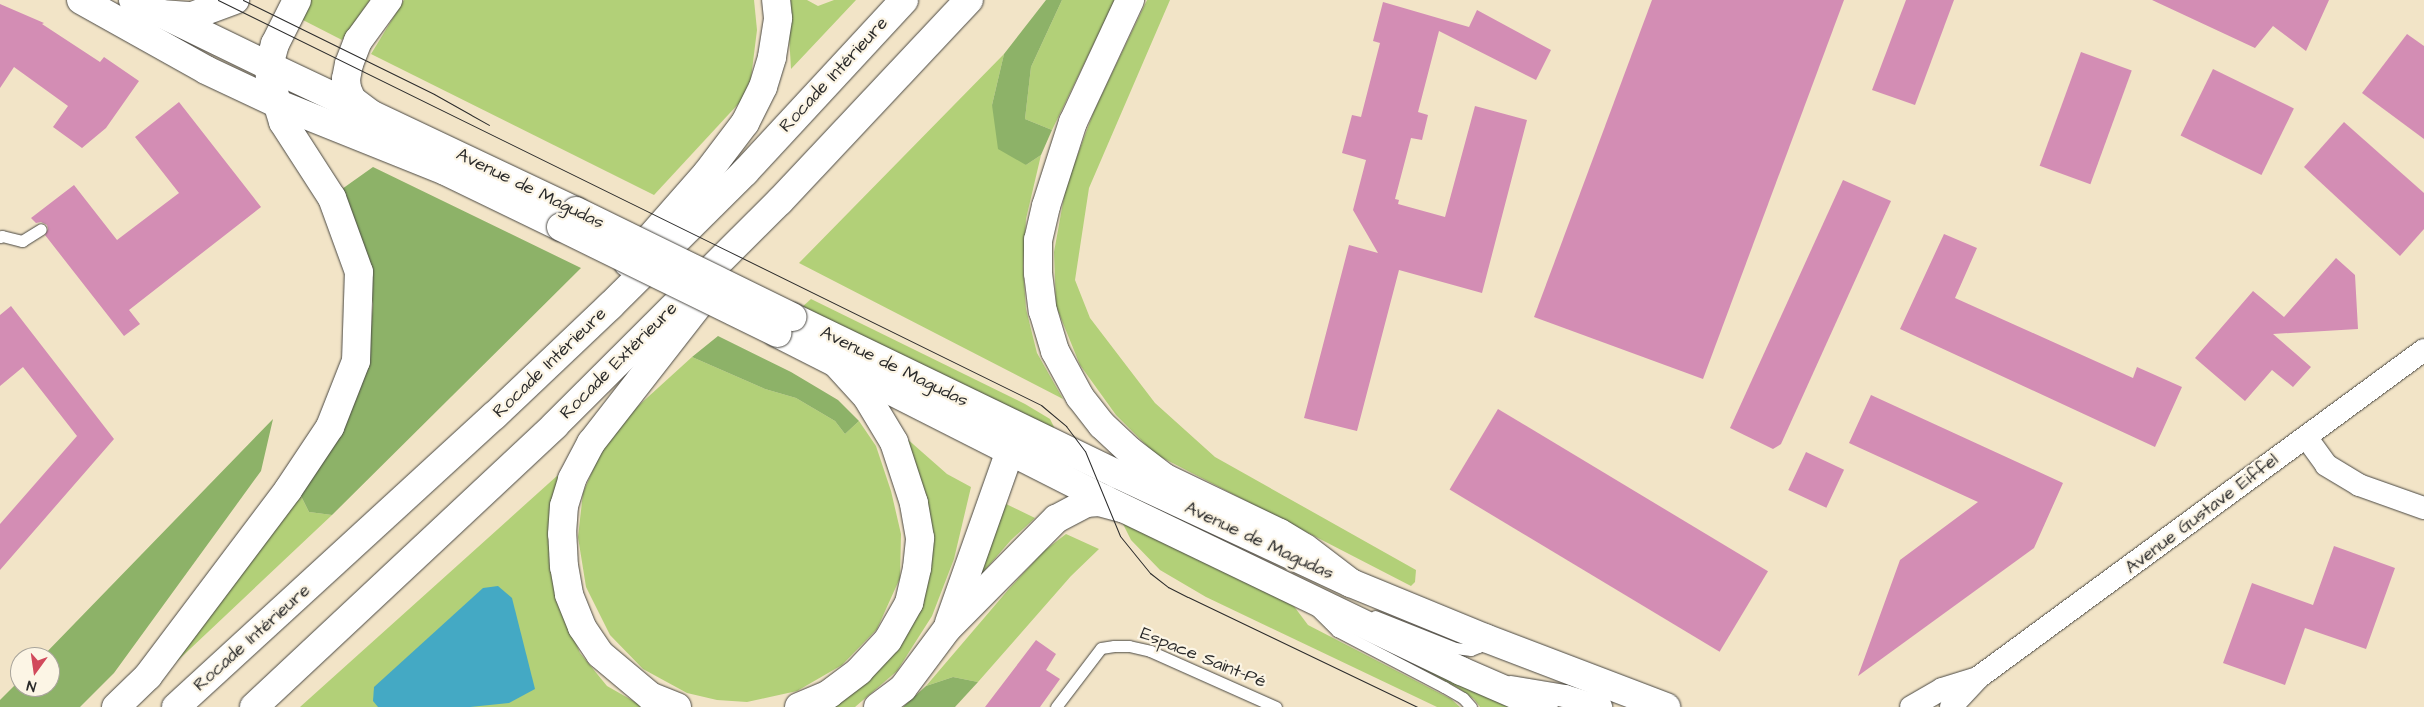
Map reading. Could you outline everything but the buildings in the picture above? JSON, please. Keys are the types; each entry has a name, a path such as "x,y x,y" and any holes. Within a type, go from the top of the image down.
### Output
{"main road":[{"name":"Avenue de Magudas","path":"81,0 161,14 372,114 569,219 784,325 991,414 1351,583 1484,638 1666,707"},
{"path":"161,14 192,16 235,0"},
{"path":"116,707 148,676 288,490 330,427 356,361 360,272 332,198 282,122 276,103 269,66 275,44 297,0"},
{"path":"372,114 352,100 347,89 346,79 349,64 358,41 388,0"},
{"path":"494,416 707,173 745,123 763,87 772,57 778,18 776,0"},
{"name":"Rocade Intérieure","path":"176,707 494,416 745,172 904,0"},
{"name":"Rocade Extérieure","path":"254,707 555,425 780,202 969,0"},
{"path":"1130,0 1074,122 1055,176 1040,232 1038,273 1043,311 1055,351 1080,397 1102,425 1151,468 1164,478 1280,533 1305,548 1351,583"},
{"name":"Avenue de Magudas","path":"125,7 206,70 276,103 569,219"},
{"path":"677,707 650,696 622,675 600,654 582,626 569,594 564,567 562,534 564,506 572,479 591,443 780,202"},
{"name":"Avenue de Magudas","path":"784,325 835,362 1122,508 1488,683 1544,707"},
{"path":"799,707 829,694 859,671 888,640 909,603 917,568 920,538 914,504 894,442 867,397 835,362"},
{"path":"947,629 1010,451 1009,434 1004,425 991,414"},
{"path":"878,707 903,688 947,629 1056,518 1086,503 1100,502 1122,508"}],"street":[{"name":"Avenue Gustave Eiffel","path":"1951,707 1979,677 2424,350"},
{"path":"2306,437 2326,464 2359,485 2424,508"},
{"name":"Avenue Gustave Eiffel","path":"1911,707 1942,689 1979,677"},
{"path":"1488,683 1534,689 1601,707"}],"lane":[{"path":"0,237 22,241 40,229"},
{"path":"1309,598 1346,604 1456,648 1471,650 1478,647 1484,638"},
{"path":"1309,598 1324,620 1337,631 1444,687 1463,698 1471,707"},
{"name":"Espace Saint-Pé","path":"1056,707 1101,648 1114,646 1129,646 1150,652 1276,707"}],"green space":[{"path":"310,0 370,0 342,40 301,19"},
{"path":"404,0 754,0 757,30 751,78 741,101 654,195 371,54"},
{"path":"787,0 807,0 818,6 834,0 856,0 791,69"},
{"path":"1046,0 1062,0 1031,67 1025,119 1052,130 1041,155 1026,165 998,149 992,105 1004,54"},
{"path":"1062,0 1115,0 1052,130 1025,119 1031,67"},
{"path":"1147,0 1170,0 1089,188 1075,280 1090,318 1155,403 1215,457 1416,570 1415,582 1411,586 1155,454 1116,415 1080,365 1056,306 1054,252 1066,186 1094,111"},
{"path":"1004,54 992,105 1026,165 1041,155 1026,219 1023,266 1026,309 1037,353 1063,399 799,263"},
{"path":"373,167 581,268 332,515 309,512 300,494 368,365 373,304 362,244 342,189"},
{"path":"811,299 1025,404 1050,419 1057,433 801,308"},
{"path":"718,336 791,372 838,400 859,421 845,434 835,421 796,398 765,389 692,357"},
{"path":"692,357 765,389 796,398 835,421 845,434 859,421 876,446 891,491 901,534 900,578 877,629 842,665 797,691 747,702 717,700 687,693 643,669 610,635 586,587 578,537 583,493 603,446 637,407"},
{"path":"273,419 261,471 114,673 80,707 0,707 0,700 10,690 10,697 60,697 60,647 52,647"},
{"path":"897,430 947,474 971,487 954,559 932,616 897,671 855,707 823,707 887,660 928,507 913,456"},
{"path":"558,475 548,534 556,596 580,653 607,686 644,707 300,707"},
{"path":"300,494 309,512 332,515 155,682"},
{"path":"1004,503 1035,518 1011,540 971,586"},
{"path":"1122,522 1290,601 1308,625 1451,699 1460,707 1437,707 1206,597 1160,570 1131,540"},
{"path":"1066,534 1099,549 1071,576 978,682 953,677 926,686 1008,590 1044,551"},
{"path":"1412,663 1418,663 1514,707 1480,707 1474,699 1458,688"},
{"path":"953,677 978,682 955,707 903,707 926,686"}],"water":[{"path":"498,586 512,598 535,689 509,703 470,707 378,707 373,701 374,687 483,588"}],"tram line":[{"path":"218,0 1041,405 1066,426 1085,451 1120,536 1150,573 1168,587 1418,707"},
{"path":"243,0 434,94 489,125"}]}
